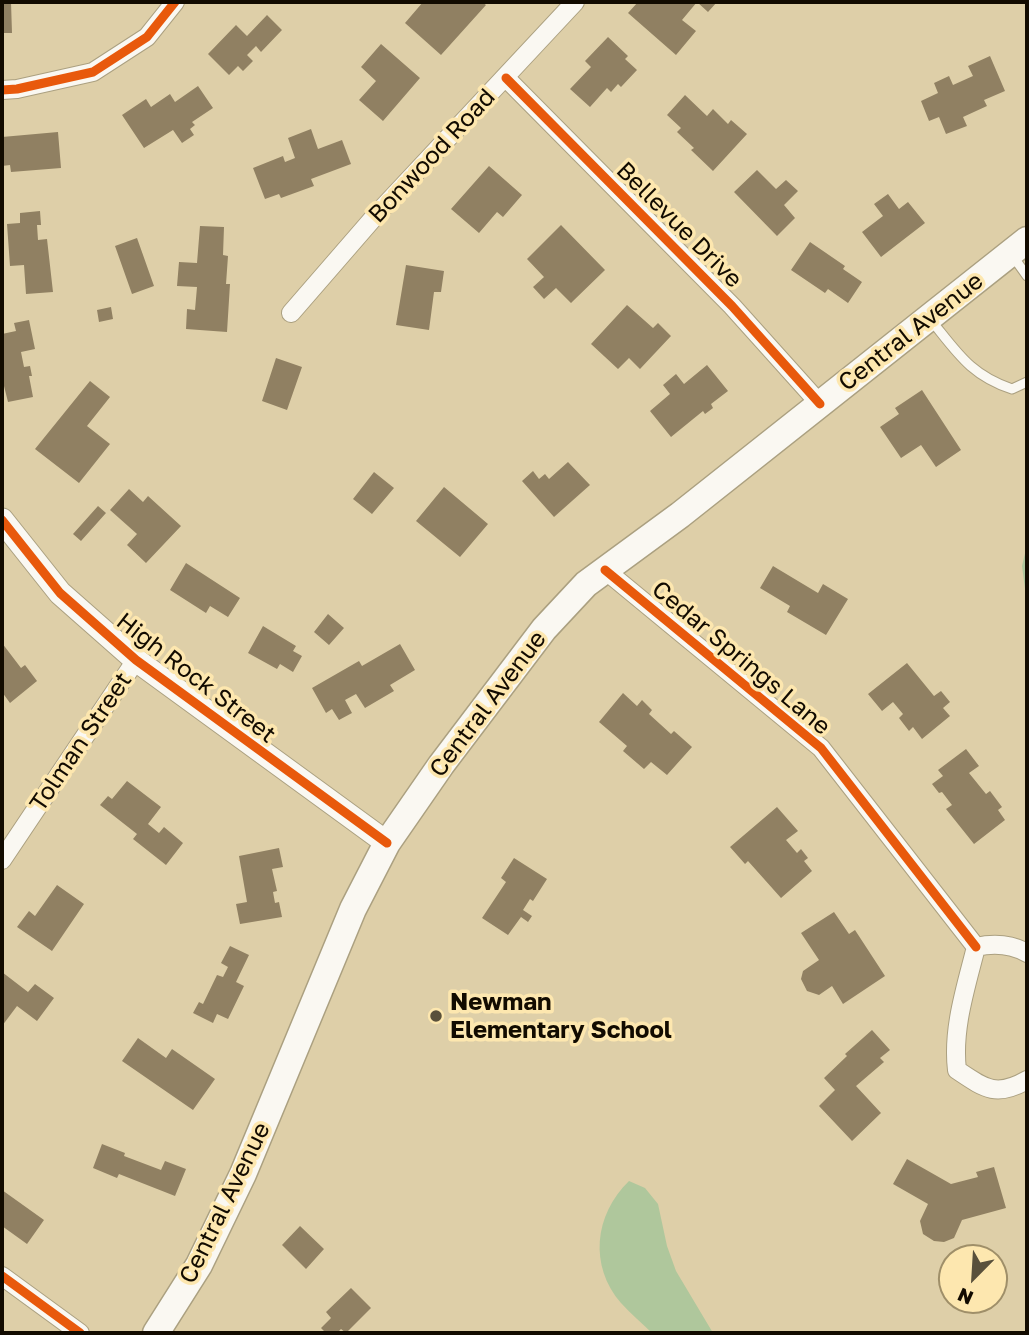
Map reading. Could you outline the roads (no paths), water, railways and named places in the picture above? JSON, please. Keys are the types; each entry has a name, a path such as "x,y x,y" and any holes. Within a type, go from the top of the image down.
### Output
{"main road":[{"name":"Central Avenue","path":"156,1333 199,1265 243,1174 353,909 387,844 441,765 544,629 586,584 680,515 1019,246"}],"street":[{"path":"2,90 93,72 147,37 175,2"},
{"name":"Bonwood Road","path":"291,313 376,215 575,2"},
{"name":"Bellevue Drive","path":"506,78 732,306 820,404"},
{"name":"High Rock Street","path":"2,520 60,593 136,660 387,844"},
{"name":"Cedar Springs Lane","path":"605,570 821,748 976,947"},
{"name":"Tolman Street","path":"2,860 136,660"},
{"path":"1027,953 993,943 976,947 954,1048 957,1070 984,1088 1010,1090 1027,1080"},
{"path":"2,1276 80,1333"}],"lane":[{"path":"1019,246 1027,276"},
{"path":"929,317 964,362 989,381 1012,389 1027,383"}],"place":[{"name":"Newman Elementary School","path":"436,1016"}]}
